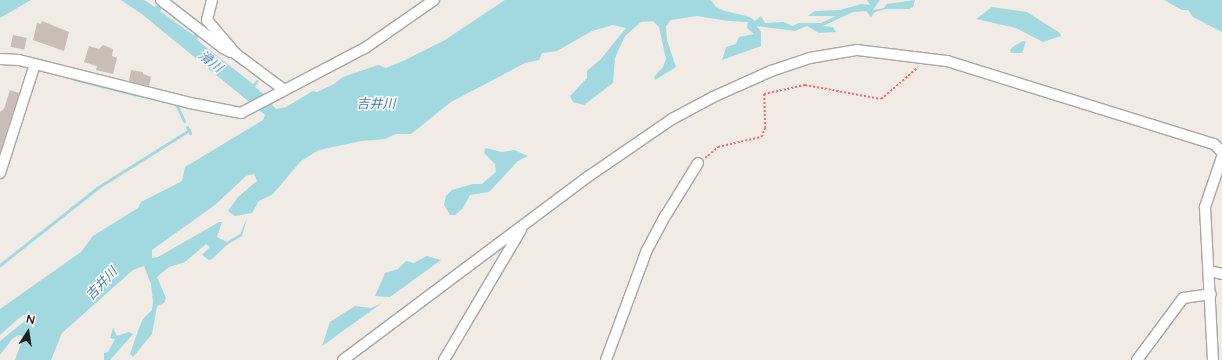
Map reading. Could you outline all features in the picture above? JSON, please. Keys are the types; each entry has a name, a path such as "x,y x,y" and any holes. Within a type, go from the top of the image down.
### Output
{"street":[{"path":"161,0 223,48 236,54"},
{"path":"212,0 207,20 236,54 283,90"},
{"path":"0,59 19,60 190,103 241,113 365,48 434,0"},
{"path":"343,360 589,176 672,119 713,97 771,71 810,58 857,50 947,61 1214,144 1222,152"},
{"path":"0,173 35,64"},
{"path":"1213,360 1210,271 1205,207 1222,157"},
{"path":"606,360 647,250 666,215 698,163"},
{"path":"444,360 524,225"},
{"path":"1210,271 1222,274"},
{"path":"1137,360 1183,298 1211,294"}],"path":[{"path":"698,163 718,147 761,138 765,128 764,94 805,86 881,99 928,58"}],"water":[{"path":"0,0 31,0 0,18"},
{"name":"吉井川","path":"121,0 144,0 155,7 160,3 162,5 160,11 193,35 196,33 199,35 197,40 253,84 257,80 259,81 255,87 273,102 272,105 276,109 286,107 313,91 317,92 334,84 343,77 378,65 386,68 405,60 445,40 505,0 711,0 716,7 725,11 750,17 755,21 761,16 765,23 784,22 792,26 799,23 821,23 836,16 808,16 815,11 840,10 862,4 870,5 867,0 880,0 873,10 884,8 887,4 915,0 913,7 909,9 886,9 875,12 871,17 866,11 853,12 823,26 833,27 836,32 819,33 807,26 795,31 757,26 761,32 761,46 722,60 726,47 736,44 739,37 754,34 747,28 748,22 728,21 697,16 671,20 666,26 667,40 676,67 655,80 654,77 663,67 666,59 659,27 653,21 641,22 625,36 615,58 613,83 584,105 573,102 570,96 587,78 587,71 601,59 626,28 613,25 592,31 557,51 542,53 539,60 525,63 451,102 411,134 396,134 385,139 361,141 319,150 301,161 273,194 259,201 252,213 235,216 228,211 238,197 257,181 254,174 246,176 215,205 152,250 152,258 158,257 219,222 222,222 217,237 227,242 240,234 247,218 242,236 227,245 212,259 209,260 202,255 210,247 206,244 185,262 169,267 157,277 166,298 164,303 157,306 152,334 133,357 130,354 139,328 143,319 152,310 153,302 151,284 144,266 133,270 62,333 51,360 15,360 23,338 20,335 13,338 0,355 0,341 26,320 27,316 25,314 0,335 0,309 81,252 93,236 138,208 141,202 182,181 185,167 263,120 265,115 143,15"},
{"path":"1164,0 1222,0 1222,32 1193,17 1188,10 1182,10"},
{"path":"992,7 1027,12 1060,33 1061,36 1043,42 1016,28 976,19"},
{"path":"1023,41 1026,42 1022,53 1011,53 1010,50 1014,46"},
{"path":"485,148 502,152 514,150 528,156 518,161 489,192 470,195 463,208 455,215 450,215 444,205 446,196 452,190 473,184 482,184 496,172 495,164 484,153"},
{"path":"427,256 441,260 390,297 375,296 385,273 398,269 406,261 414,263"},
{"path":"382,303 322,346 330,322 355,306 371,308"},
{"name":"吉井川","path":"113,328 117,336 129,332 133,334 110,360 104,360 104,353 108,352 115,339 110,338"}],"building":[{"path":"42,21 69,32 64,51 33,40 37,23 41,24"},
{"path":"13,35 27,38 24,50 11,47"},
{"path":"103,45 113,49 112,56 117,58 113,74 96,70 97,66 84,62 89,46 99,49"},
{"path":"131,70 143,72 143,74 151,77 149,86 129,81"},
{"path":"10,90 19,93 0,152 0,112 4,109"}],"waterway":[{"path":"74,79 142,96"},
{"path":"173,103 176,104 184,121"},
{"path":"187,127 190,133"},
{"path":"0,265 97,188 189,130"}],"water label":[{"name":"滑川","path":"210,62"}]}
